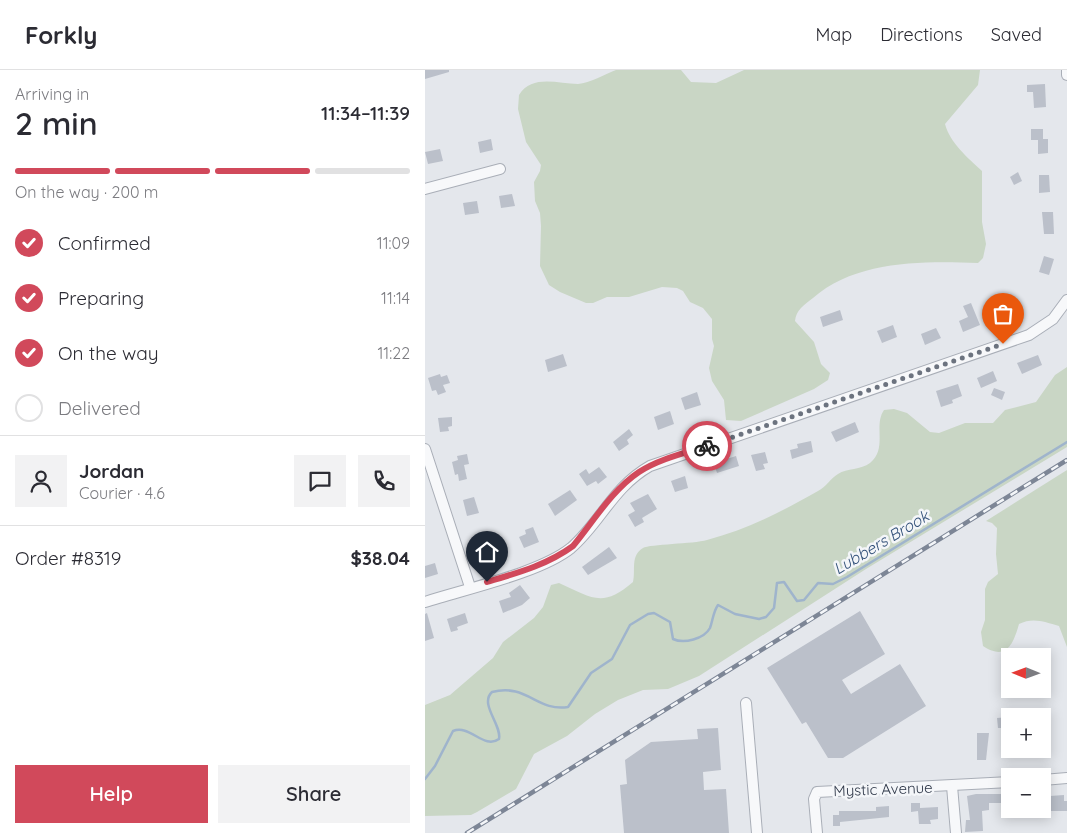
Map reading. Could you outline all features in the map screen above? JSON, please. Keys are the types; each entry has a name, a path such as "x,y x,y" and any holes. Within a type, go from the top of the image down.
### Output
{"street":[{"path":"425,189 500,169"},
{"path":"425,602 533,568 564,553 573,546 624,485 650,466 1029,335 1053,319 1067,300"},
{"path":"425,449 470,587"},
{"path":"746,703 757,833"},
{"path":"1051,779 1067,778"},
{"name":"Mystic Avenue","path":"817,833 815,793 1001,783"},
{"name":"Mystic Avenue","path":"952,786 956,833"}],"green space":[{"path":"616,70 681,70 691,82 716,83 744,70 980,70 978,85 945,124 955,144 982,171 982,222 986,244 983,258 978,263 935,262 891,266 849,276 830,286 801,308 795,321 814,342 821,364 830,373 828,380 814,389 741,421 726,420 724,400 712,381 709,368 714,346 712,319 703,308 690,302 683,291 677,288 662,287 629,297 607,297 593,303 586,303 549,285 540,266 541,226 540,213 535,201 534,182 541,165 526,142 518,109 519,95 524,88 538,82 578,84"},
{"path":"1067,367 1067,447 866,569 699,676 668,689 643,690 618,700 595,714 567,736 534,754 516,789 477,812 471,815 425,816 425,705 450,695 493,658 503,642 534,618 543,607 551,585 559,583 596,598 613,596 633,582 636,555 643,548 707,540 736,531 804,499 821,489 842,472 870,463 878,451 881,416 884,410 894,409 907,413 930,432 939,433 965,423 993,423 1005,410 1036,402 1055,375"},
{"path":"1067,470 1067,647 1059,626 1034,621 1019,624 1011,644 1008,648 1001,648 1001,651 997,652 983,646 981,632 985,620 985,589 988,582 998,574 996,554 997,528 992,523 986,521"}],"building":[{"path":"425,70 449,70 449,72 425,79"},
{"path":"1045,84 1046,107 1034,108 1033,92 1027,92 1027,85"},
{"path":"1031,129 1043,129 1043,139 1048,139 1048,153 1038,154 1038,140 1031,140"},
{"path":"491,139 493,150 480,153 478,142"},
{"path":"440,149 443,161 428,164 425,152"},
{"path":"1018,172 1022,181 1014,185 1010,177"},
{"path":"1039,175 1049,175 1050,192 1039,193"},
{"path":"512,194 515,206 501,208 499,196"},
{"path":"477,201 479,213 465,215 463,203"},
{"path":"1042,212 1053,212 1054,234 1044,234"},
{"path":"1044,256 1054,259 1049,275 1039,272"},
{"path":"1012,302 1017,312 1002,319 997,309"},
{"path":"971,303 980,325 963,332 959,321 968,317 963,306"},
{"path":"840,310 843,320 823,327 820,317"},
{"path":"893,325 897,337 882,343 877,331"},
{"path":"936,328 941,338 925,345 921,334"},
{"path":"563,354 567,366 548,372 545,360"},
{"path":"1038,355 1042,365 1022,374 1017,363"},
{"path":"993,371 997,381 981,388 977,378"},
{"path":"440,374 441,377 447,375 450,383 443,385 446,392 438,395 436,390 432,391 428,378"},
{"path":"958,384 962,396 952,400 953,403 941,407 936,391"},
{"path":"994,388 1005,392 1002,400 991,395"},
{"path":"697,392 701,405 685,410 681,398"},
{"path":"670,411 674,424 658,430 654,417"},
{"path":"452,417 452,426 448,427 449,431 440,432 438,418"},
{"path":"855,422 859,432 836,442 831,432"},
{"path":"629,429 633,435 627,440 629,444 619,451 613,442"},
{"path":"811,441 813,452 792,459 790,450 798,448 797,444"},
{"path":"765,452 768,463 763,464 765,469 756,471 751,455"},
{"path":"467,454 469,464 464,465 467,479 459,481 458,474 455,475 452,462 458,460 457,456"},
{"path":"736,456 739,466 717,473 714,463"},
{"path":"599,467 607,477 598,484 596,481 587,486 579,474 586,469 589,474"},
{"path":"685,476 688,488 675,492 671,481"},
{"path":"570,490 577,500 555,516 548,504"},
{"path":"648,494 657,509 642,518 644,522 635,527 628,515 635,511 630,503"},
{"path":"474,497 479,513 467,516 463,500"},
{"path":"533,527 539,542 524,548 519,537 526,534 525,530"},
{"path":"495,544 498,556 483,561 479,549"},
{"path":"609,547 617,558 588,575 582,567"},
{"path":"435,563 438,574 425,578 425,566"},
{"path":"520,585 530,598 522,605 503,613 499,601 511,597 509,593"},
{"path":"860,611 885,654 842,680 851,694 900,664 926,706 843,758 828,758 806,722 802,724 767,668"},
{"path":"427,613 434,638 425,641 425,614"},
{"path":"465,613 468,623 457,627 458,630 451,632 447,619"},
{"path":"997,718 1001,718 1001,728 998,728"},
{"path":"718,728 721,770 703,772 704,790 726,789 729,833 624,833 620,785 627,784 625,760 651,742 698,739 697,729"},
{"path":"977,733 989,733 986,760 977,760"},
{"path":"1001,794 1001,803 989,803 989,810 982,811 983,831 965,832 966,820 970,820 967,796"},
{"path":"1064,795 1064,801 1067,801 1067,811 1051,811 1051,796"},
{"path":"911,803 920,803 920,808 938,807 938,819 930,820 931,824 919,824 918,811 911,812"},
{"path":"889,806 889,817 840,822 840,826 833,826 833,815 839,815 839,811 876,811 876,807"}],"waterway":[{"name":"Lubbers Brook","path":"425,779 435,766 453,731 465,731 493,742 499,739 499,733 488,702 492,692 514,691 548,706 568,707 591,673 612,659 630,625 648,614 654,613 670,622 673,639 683,641 699,638 707,632 718,605 735,614 759,619 766,617 774,608 777,583 784,582 797,601 804,600 818,583 833,584 847,577 1067,442"}],"railway":[{"path":"467,833 1067,460"}],"way so far":[{"path":"707,446 775,425 1003,344"}],"route":[{"path":"487,582 533,568 564,553 573,546 624,485 639,472 659,462 707,446"}]}
